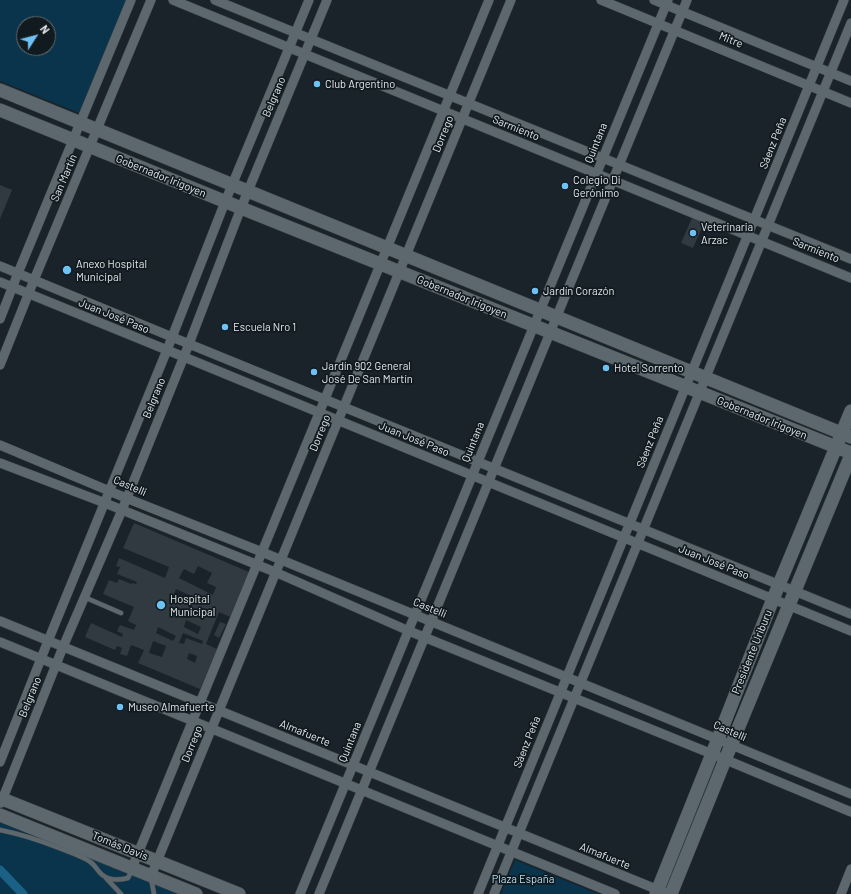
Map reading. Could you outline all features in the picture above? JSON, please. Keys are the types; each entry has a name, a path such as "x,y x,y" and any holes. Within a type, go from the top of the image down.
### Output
{"street":[{"name":"San Martín","path":"0,319 131,0"},
{"name":"San Martín","path":"0,365 151,0"},
{"name":"Sarmiento","path":"173,0 851,278"},
{"name":"Sarmiento","path":"215,0 851,259"},
{"name":"Belgrano","path":"0,762 172,338 225,202 309,0"},
{"name":"Belgrano","path":"1,800 63,647 122,510 184,357 241,208 327,0"},
{"name":"Dorrego","path":"132,868 489,0"},
{"name":"Dorrego","path":"151,876 511,0"},
{"name":"Mitre","path":"601,0 851,103"},
{"name":"Mitre","path":"654,0 667,2 682,11 851,81"},
{"path":"319,894 687,0"},
{"name":"Sáenz Peña","path":"478,894 844,0"},
{"name":"Quintana","path":"300,894 667,2"},
{"path":"494,894 851,23"},
{"name":"Gobernador Irigoyen","path":"0,90 847,435"},
{"path":"13,115 20,98"},
{"name":"Gobernador Irigoyen","path":"0,110 851,454"},
{"name":"Juan José Paso","path":"0,266 172,338 344,406 851,614"},
{"name":"Juan José Paso","path":"0,282 851,631"},
{"name":"Presidente Uriburu","path":"660,893 712,754 779,584 836,448 847,435 851,411"},
{"name":"Castelli","path":"0,445 126,498 262,552 851,794"},
{"name":"Presidente Uriburu","path":"671,894 851,454"},
{"path":"0,463 105,503 275,572 409,631 851,812"},
{"name":"Almafuerte","path":"0,621 518,833 660,893"},
{"path":"0,642 615,894"},
{"name":"Tomás Davis","path":"1,800 239,894"},
{"name":"Tomás Davis","path":"0,815 196,894"},
{"path":"841,894 851,869"}],"lane":[{"path":"84,597 121,613"},
{"path":"0,830 32,838 71,852 88,860 94,864 122,894"},
{"path":"104,876 113,880 122,880 128,878 132,868"},
{"path":"151,876 154,894"}],"green space":[{"path":"0,0 128,0 82,114 0,81"},
{"path":"0,820 183,894 0,894"},
{"name":"Plaza España","path":"515,860 598,894 501,894"}],"building":[{"path":"0,185 12,190 0,219"},
{"name":"Veterinaria Arzac","path":"692,218 704,223 693,248 681,243"},
{"name":"Hospital Municipal","path":"134,523 249,572 230,617 219,612 206,644 217,649 200,689 138,663 144,650 131,645 127,656 120,654 122,648 117,646 115,650 85,637 91,623 122,637 123,634 117,631 120,625 134,630 136,625 128,621 134,607 103,594 109,580 117,583 119,579 131,584 136,584 137,582 117,574 120,567 116,566 119,558 165,578 169,567 123,548","holes":["198,566 212,573 207,583 216,587 213,595 179,578 184,569 194,574","176,589 191,596 189,601 174,594","186,620 201,627 198,634 184,627","158,627 176,636 173,641 156,633","183,633 203,641 202,644 186,638 184,644 179,643","153,641 166,646 162,657 149,653","189,653 197,656 195,663 187,659"]},
{"path":"220,622 226,624 219,638 214,635"}],"waterway":[{"path":"0,870 23,894"}],"place":[{"name":"Club Argentino","path":"317,84"},
{"name":"Colegio Di Gerónimo","path":"565,186"},
{"name":"Veterinaria Arzac","path":"693,233"},
{"name":"Anexo Hospital Municipal","path":"67,270"},
{"name":"Jardín Corazón","path":"535,291"},
{"name":"Escuela Nro 1","path":"225,327"},
{"name":"Hotel Sorrento","path":"606,368"},
{"name":"Jardín 902 General José De San Martín","path":"314,372"},
{"name":"Hospital Municipal","path":"161,605"},
{"name":"Museo Almafuerte","path":"120,707"}]}
